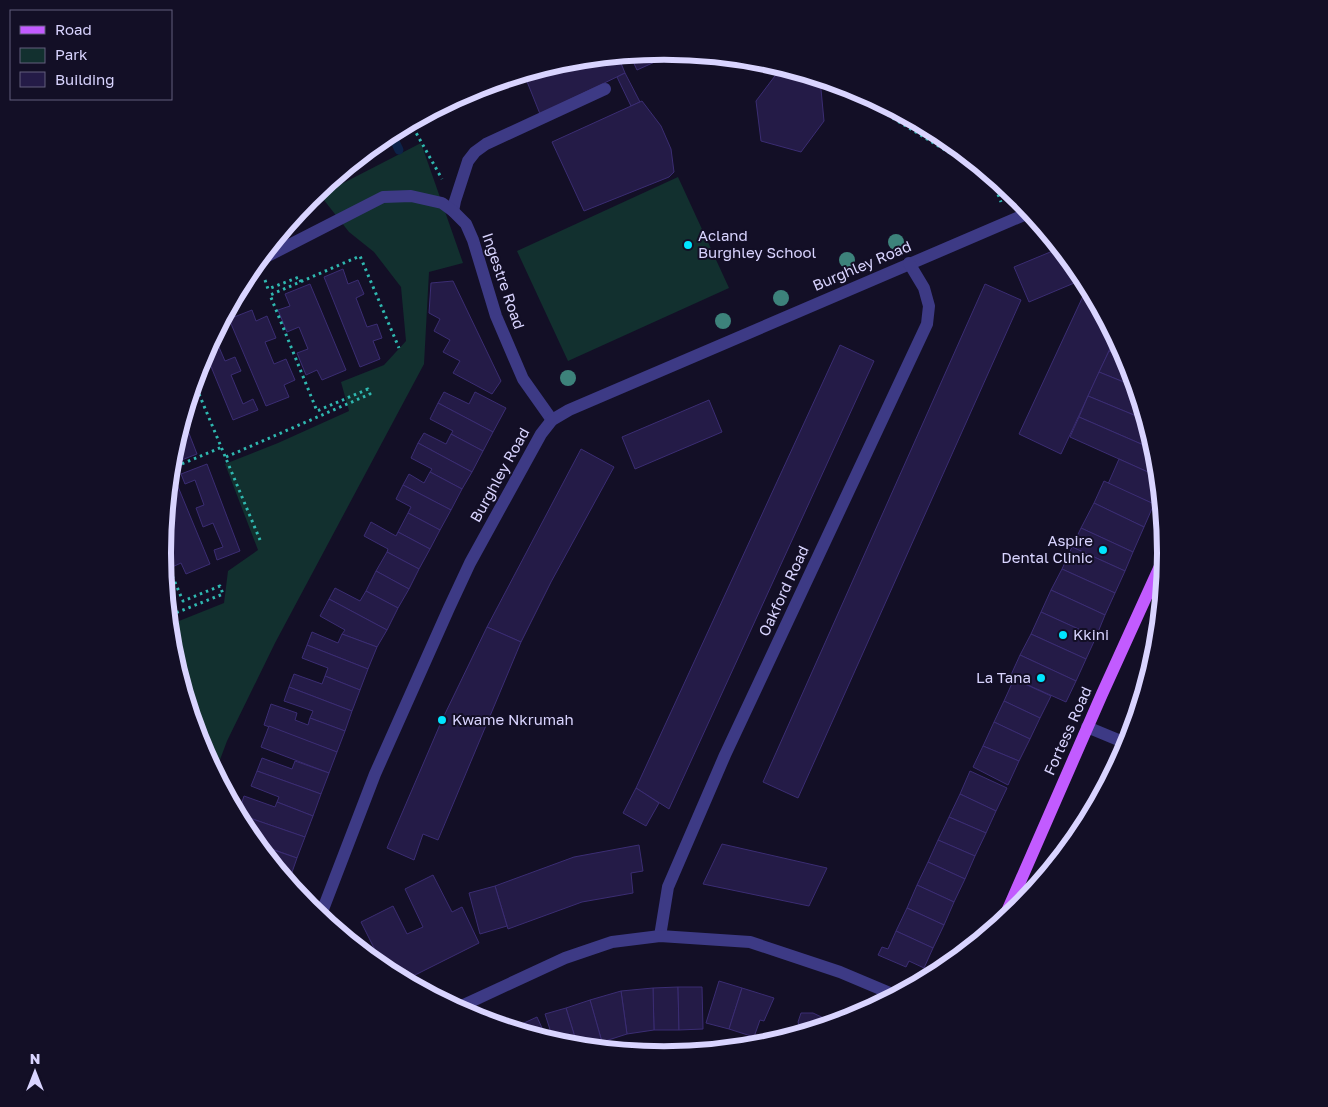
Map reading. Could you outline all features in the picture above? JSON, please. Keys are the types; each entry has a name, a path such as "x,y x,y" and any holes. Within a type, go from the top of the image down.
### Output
{"main road":[{"name":"Fortess Road","path":"1012,903 1087,727 1157,573"}],"street":[{"path":"454,206 468,161 486,144 605,89"},
{"name":"Ingestre Road","path":"271,254 383,197 410,196 454,206 474,240 496,316 523,380 552,420"},
{"name":"Burghley Road","path":"323,910 375,774 448,608 510,489 541,434 552,420 569,410 1023,215"},
{"name":"Oakford Road","path":"660,936 668,886 721,764 927,324 929,306 924,288 909,264"},
{"path":"1087,727 1120,741"},
{"path":"465,1004 565,958 612,942 660,936 750,942 840,972 888,993"}],"path":[{"path":"880,110 957,157"},
{"path":"413,128 454,206"},
{"path":"998,190 1008,222"},
{"path":"226,457 370,394 368,390 317,411 270,295 360,256 399,348"},
{"path":"268,289 299,277 301,282"},
{"path":"198,392 260,540"},
{"path":"179,465 222,447"},
{"path":"172,573 184,601 220,586 223,594 175,613"}],"green space":[{"path":"421,143 463,263 429,272 424,364 275,643 227,741 218,765 187,681 176,622 224,603 228,571 258,550 225,464 278,443 349,411 341,382 384,365 406,341 401,287 374,252 349,232 322,198 332,189"},
{"path":"678,177 729,288 568,361 517,251"}],"building":[{"path":"659,60 637,70 633,61"},
{"path":"621,62 625,73 540,114 526,80 568,69"},
{"path":"625,73 640,102 631,106 617,77"},
{"path":"777,73 821,85 824,121 801,152 761,141 756,101"},
{"path":"642,101 661,126 671,149 674,172 669,177 584,211 552,142"},
{"path":"1054,251 1076,282 1029,302 1014,267"},
{"path":"343,269 348,284 358,280 364,294 356,298 367,327 377,324 382,338 373,341 380,359 360,367 324,277"},
{"path":"453,281 501,381 492,394 453,373 460,361 443,352 450,340 434,331 440,319 429,313 431,283"},
{"path":"310,284 346,370 322,380 317,370 306,375 297,353 308,349 299,327 287,332 278,310 290,306 285,294"},
{"path":"985,284 1021,300 798,798 763,782"},
{"path":"1084,295 1112,345 1061,454 1019,434"},
{"path":"252,310 256,321 267,316 276,338 265,342 274,364 286,359 295,380 284,385 289,397 266,406 229,320"},
{"path":"217,343 225,361 235,357 241,371 231,375 243,404 253,399 258,410 233,420 209,362"},
{"path":"840,345 874,361 669,809 636,788"},
{"path":"1112,345 1115,353 1109,351"},
{"path":"1109,351 1115,353 1127,383 1099,372"},
{"path":"1099,372 1127,383 1138,417 1088,396"},
{"path":"444,392 469,404 475,392 506,408 493,432 438,403"},
{"path":"1088,396 1138,417 1145,446 1079,417"},
{"path":"709,400 722,432 635,469 622,437"},
{"path":"438,403 493,432 483,451 451,434 453,431 430,419"},
{"path":"1079,417 1145,446 1151,473 1070,437"},
{"path":"187,427 197,454 179,461"},
{"path":"424,433 446,444 451,434 483,451 472,472 418,443"},
{"path":"418,443 472,472 462,489 430,472 432,469 411,458"},
{"path":"581,449 614,467 551,582 521,642 487,627"},
{"path":"1119,459 1151,473 1154,503 1154,504 1108,484"},
{"path":"207,464 240,551 217,560 214,550 223,547 213,523 203,527 196,508 204,505 195,480 185,484 181,474"},
{"path":"430,472 462,489 451,510 403,485 409,474 424,483"},
{"path":"1104,481 1154,504 1144,527 1094,503"},
{"path":"176,482 210,564 186,574 181,563 171,567"},
{"path":"403,485 451,510 440,530 408,513 411,507 396,499"},
{"path":"1094,503 1144,527 1133,552 1081,528"},
{"path":"408,513 440,530 430,549 398,532"},
{"path":"371,522 396,536 398,532 430,549 419,569 387,552 388,549 364,536"},
{"name":"Aspire Dental Clinic","path":"1081,528 1133,552 1125,571 1072,547"},
{"path":"1072,547 1125,571 1115,593 1062,569"},
{"path":"387,552 419,569 409,589 376,571"},
{"path":"1062,569 1115,593 1105,615 1051,590"},
{"path":"376,571 409,589 398,608 366,591"},
{"path":"335,588 360,601 366,591 398,608 387,630 329,599"},
{"path":"1051,590 1105,615 1096,637 1041,612"},
{"path":"329,599 387,630 377,647 342,634 345,630 320,616"},
{"name":"Kkini","path":"1041,612 1096,637 1086,659 1031,634"},
{"path":"487,627 521,642 438,840 423,834 414,860 387,848 442,720"},
{"path":"312,632 338,643 342,634 377,647 368,669 307,645"},
{"path":"1031,634 1086,659 1076,681 1020,655"},
{"path":"307,645 368,669 360,690 325,676 328,668 302,658"},
{"name":"La Tana","path":"1020,655 1076,681 1066,702 1010,677"},
{"path":"294,674 322,684 325,676 360,690 352,711 289,687"},
{"path":"1014,679 1051,696 1040,718 1004,701"},
{"path":"289,687 352,711 345,731 310,718 313,711 284,701"},
{"path":"1004,701 1040,718 1030,739 994,722"},
{"path":"271,704 297,713 295,720 308,725 310,718 345,731 337,752 264,725"},
{"path":"994,722 1030,739 1019,761 983,746"},
{"path":"269,726 337,752 329,773 261,747"},
{"path":"983,746 1019,761 1008,785 973,767"},
{"path":"262,758 292,769 295,761 329,773 321,794 257,771"},
{"path":"257,771 321,794 313,816 277,802 279,797 251,786"},
{"path":"970,771 1007,788 996,811 960,794"},
{"path":"636,788 659,803 646,826 623,813"},
{"path":"960,794 996,811 986,833 949,817"},
{"path":"244,796 275,807 277,802 313,816 305,837 247,817 241,806"},
{"path":"247,817 305,837 297,858 267,847"},
{"path":"949,817 986,833 975,856 938,840"},
{"path":"938,840 975,856 965,879 928,862"},
{"path":"722,844 827,868 809,906 703,884"},
{"path":"639,845 643,871 631,873 633,893 582,902 508,929 495,886 574,857"},
{"path":"268,848 297,858 291,876"},
{"path":"928,862 965,879 954,902 917,885"},
{"path":"433,875 452,912 462,907 479,943 411,977 390,964 373,951 375,950 361,922 393,906 407,934 423,927 405,889"},
{"path":"917,885 954,902 944,925 907,908"},
{"path":"495,886 507,926 480,934 469,893"},
{"path":"907,908 944,925 933,948 896,931"},
{"path":"896,931 933,948 924,968 909,961 906,967 878,955 882,947 888,949"},
{"path":"719,981 742,988 729,1029 706,1023"},
{"path":"678,987 679,1030 654,1030 653,988"},
{"path":"678,987 702,987 703,1029 679,1030"},
{"path":"653,988 654,1030 627,1034 621,991"},
{"path":"742,988 774,998 764,1021 760,1020 754,1037 729,1029"},
{"path":"621,991 627,1034 602,1042 590,1000"},
{"path":"590,1000 602,1042 576,1039 566,1008"},
{"path":"566,1008 576,1039 551,1034 545,1014"},
{"path":"847,1010 849,1011 832,1017 835,1013"},
{"path":"801,1013 813,1013 827,1019 800,1028 798,1022"},
{"path":"537,1017 544,1032 536,1030 519,1025"}],"waterway":[{"path":"394,140 399,150"}],"place":[{"name":"Acland Burghley School","path":"688,245"},
{"name":"Aspire Dental Clinic","path":"1103,550"},
{"name":"Kkini","path":"1063,635"},
{"name":"La Tana","path":"1041,678"},
{"name":"Kwame Nkrumah","path":"442,720"}]}
